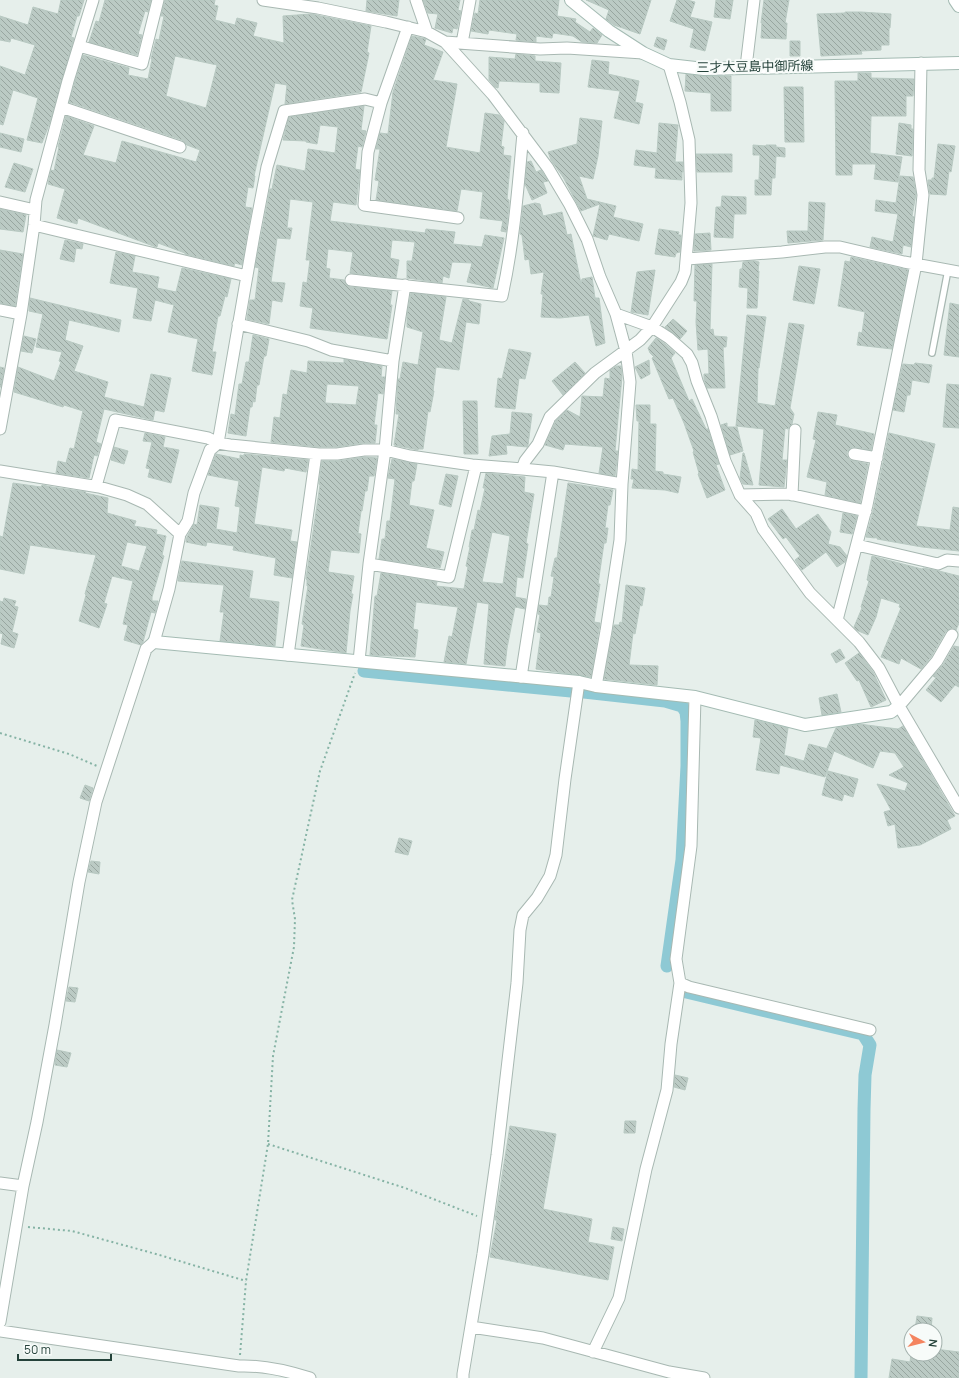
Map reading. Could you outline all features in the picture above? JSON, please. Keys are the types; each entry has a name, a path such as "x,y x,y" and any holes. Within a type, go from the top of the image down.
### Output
{"street":[{"path":"0,429 21,314 34,225 36,200 61,107 93,0"},
{"path":"79,46 142,64 158,0"},
{"path":"263,0 318,8 408,27 427,32 445,42 493,95 548,168 570,205 587,239 600,277 616,314 626,351 630,382 622,484 620,540 596,686"},
{"path":"416,0 427,32"},
{"path":"462,43 470,0"},
{"name":"三才大豆島中御所線","path":"571,0 610,32 643,53 669,65 704,69 959,62"},
{"path":"746,67 754,0"},
{"path":"955,0 959,6"},
{"path":"408,27 381,103 368,152 364,205 458,218"},
{"path":"445,42 540,49 567,48 643,53"},
{"path":"837,620 866,511 916,264 923,195 919,170 921,63"},
{"path":"522,469 525,461 538,444 550,417 595,373 640,340 652,327 681,282 685,272 692,204 689,140 669,65"},
{"path":"0,1322 23,1186 37,1122 55,1025 79,882 96,802 169,589 180,534 188,521 194,493 210,450 218,443 267,167 284,111 365,99 381,103"},
{"path":"61,107 180,147"},
{"path":"351,280 502,296 508,269 513,233 522,133"},
{"path":"0,202 35,210"},
{"path":"34,225 247,276"},
{"path":"687,259 840,247 954,271"},
{"path":"359,661 369,564 385,450 393,361 405,285"},
{"path":"0,310 21,314"},
{"path":"616,314 652,327 669,338 687,354 692,363 697,381 712,416 725,461 740,495 756,513 763,529 810,593 859,642 875,663 959,808"},
{"path":"238,324 308,341 331,350 393,361"},
{"path":"96,486 115,420 208,438 218,443 230,445 316,454 337,454 364,450 385,450 410,456 476,466 553,472 622,484"},
{"path":"792,495 796,430"},
{"path":"288,655 316,454"},
{"path":"854,454 877,458"},
{"path":"369,564 449,578 476,466"},
{"path":"0,471 96,486 127,494 147,504 180,534"},
{"path":"521,677 553,472"},
{"path":"740,495 792,495 866,511"},
{"path":"857,545 938,564 947,560 959,561"},
{"path":"150,646 288,655 579,682 596,686 695,697 805,725 891,712 899,706 937,660 952,635"},
{"path":"463,1378 462,1374 488,1220 517,983 520,930 523,915 537,898 550,876 556,855 579,682"},
{"path":"593,1352 619,1298 646,1169 667,1090 671,1044 680,982 676,959 691,846 695,697"},
{"path":"680,982 689,987 870,1030"},
{"path":"0,1183 23,1186"},
{"path":"471,1327 543,1338 668,1372 704,1378"},
{"path":"0,1331 239,1366 272,1369 310,1378"}],"lane":[{"path":"932,353 954,271"}],"path":[{"path":"239,1366 246,1281 268,1144 273,1056 294,947 295,919 292,900 320,771 359,661"},
{"path":"0,733 69,754 107,770"},
{"path":"268,1144 405,1188 488,1220"},
{"path":"16,1226 72,1231 246,1281"}],"building":[{"path":"61,0 84,0 79,16 77,16 71,37 74,38 50,122 42,143 27,140 38,98 13,90 3,125 0,124 0,66 25,75 35,45 11,38 10,42 0,40 0,16 28,25 33,7 58,14"},
{"path":"105,0 151,0 148,12 145,11 138,34 142,35 137,55 89,42 96,21 99,22"},
{"path":"165,0 215,0 214,5 218,6 215,20 235,25 237,18 257,23 253,36 284,43 283,16 311,14 371,26 367,52 369,53 361,92 285,104 287,85 275,83 254,176 253,188 248,187 245,207 252,208 242,265 235,263 234,266 185,254 158,243 156,247 78,218 77,224 57,218 65,189 48,184 51,170 54,171 58,147 66,116 94,126 83,155 116,163 122,141 196,162 200,150 187,145 182,140 69,102 83,55 129,68 128,75 148,79 156,39 159,40 164,16 161,16","holes":["175,56 217,65 206,108 166,96"]},
{"path":"367,0 399,0 397,16 366,11"},
{"path":"423,0 460,0 458,10 461,11 457,29 453,28 452,33 435,28 438,14 428,13"},
{"path":"480,0 559,0 557,16 576,19 575,22 590,32 593,28 602,35 597,43 582,42 573,36 553,33 552,38 536,36 536,42 516,40 517,34 489,30 488,34 471,31 475,13 478,14"},
{"path":"586,0 651,0 640,34 614,25 606,19 609,10"},
{"path":"677,0 695,2 690,17 712,22 705,51 690,47 694,29 670,21"},
{"path":"716,0 733,0 730,19 714,17"},
{"path":"764,0 789,0 785,23 787,23 786,39 761,38"},
{"path":"845,12 891,14 889,45 881,45 881,50 861,51 862,54 821,56 817,14"},
{"path":"412,36 426,39 424,45 443,52 433,80 457,84 446,147 480,153 485,113 499,115 504,121 501,146 504,147 503,155 511,156 507,199 509,200 509,206 506,232 501,231 503,221 480,218 483,192 461,189 457,211 376,200 379,181 375,180 380,149 376,149 380,133 388,134 393,92"},
{"path":"657,37 667,40 664,50 654,46"},
{"path":"790,41 800,41 800,56 790,56"},
{"path":"516,54 535,56 535,61 561,63 559,93 540,92 540,83 499,81 498,88 495,87 489,80 489,57 515,59"},
{"path":"592,60 609,62 608,74 639,81 635,102 643,104 639,124 614,118 620,91 588,87"},
{"path":"858,73 871,73 871,78 914,79 913,96 906,96 906,116 871,116 870,153 902,157 898,182 874,179 876,164 852,164 852,175 836,175 835,81 858,81"},
{"path":"686,74 731,76 731,111 711,111 711,93 685,91"},
{"path":"784,87 803,87 804,142 785,142"},
{"path":"364,106 361,130 366,131 362,147 358,146 355,169 360,170 356,205 333,202 330,221 425,233 426,229 455,232 453,244 482,247 485,235 504,238 493,288 467,282 472,263 452,262 449,278 443,276 442,283 407,278 407,261 412,261 415,242 392,240 390,258 399,260 396,278 350,273 353,252 328,249 326,268 330,269 329,278 344,280 350,287 392,291 390,305 392,305 387,339 310,328 313,308 300,306 303,282 307,283 310,260 306,260 313,202 290,199 287,228 292,228 290,239 277,238 271,282 285,283 282,302 272,300 269,324 247,319 250,300 255,300 259,268 255,267 270,189 272,189 277,165 305,171 308,149 335,153 338,127 320,125 317,144 306,141 283,140 289,117"},
{"path":"580,118 602,121 598,156 593,179 579,176 587,199 616,206 613,217 643,224 639,241 609,234 607,240 593,236 600,204 581,211 563,177 551,160 548,152 577,144"},
{"path":"659,123 678,125 675,162 683,162 682,180 655,178 656,168 634,165 636,150 657,153"},
{"path":"899,123 911,125 911,129 913,129 912,156 896,154"},
{"path":"0,133 24,139 21,152 0,147"},
{"path":"938,144 955,146 951,172 949,171 946,195 930,194 928,180 932,180 932,178 934,178"},
{"path":"753,145 776,145 776,147 785,148 785,157 776,156 775,178 772,178 771,195 755,195 755,180 759,180 760,155 753,155"},
{"path":"696,154 732,154 732,172 697,172"},
{"path":"531,161 536,172 541,170 548,181 543,182 547,193 532,200 525,184 527,162"},
{"path":"14,163 33,169 25,192 5,187"},
{"path":"900,176 913,177 916,194 912,216 914,217 911,247 903,245 902,254 870,247 872,237 893,242 898,214 875,211 876,200 896,203"},
{"path":"722,196 746,197 746,214 734,214 733,238 714,237 716,207 721,207"},
{"path":"809,202 825,203 823,240 788,243 787,231 808,231"},
{"path":"535,203 540,204 543,216 562,212 567,235 571,234 581,284 582,279 592,277 595,298 599,298 605,343 596,346 589,315 560,318 541,317 543,294 541,294 544,272 531,274 529,259 525,260 522,235 520,234 523,206"},
{"path":"0,209 26,215 23,232 0,229"},
{"path":"659,229 679,232 678,235 681,235 680,252 676,253 675,257 655,254"},
{"path":"710,233 711,250 694,251 695,234"},
{"path":"65,240 83,244 82,249 76,248 74,262 60,259"},
{"path":"0,250 23,254 15,306 0,303"},
{"path":"116,252 135,256 132,272 159,277 157,288 176,292 182,268 231,279 227,297 225,296 220,316 218,316 212,352 216,352 212,375 192,371 198,339 168,332 174,305 155,300 151,321 133,318 138,288 110,283"},
{"path":"851,257 908,270 892,349 857,345 859,332 862,333 865,312 838,306 845,261 850,262"},
{"path":"743,262 759,262 757,308 747,308 748,288 739,287 740,269 742,269"},
{"path":"712,264 710,330 713,329 714,336 727,337 726,347 723,347 725,388 707,388 704,374 709,374 708,349 698,350 696,322 697,301 694,301 695,265"},
{"path":"799,266 820,269 814,304 793,300"},
{"path":"655,270 648,315 631,312 637,272"},
{"path":"411,293 446,297 439,340 452,343 463,299 481,304 479,324 466,322 459,370 436,367 434,391 430,412 428,411 423,449 418,450 394,445 399,414 396,414 398,379 400,379 403,362 418,365 423,332 407,327 407,315"},
{"path":"30,298 121,320 119,332 69,320 65,340 83,346 74,371 108,382 104,397 144,407 151,374 171,378 164,412 155,410 153,420 104,409 96,442 101,444 97,456 94,455 89,478 56,473 58,461 66,463 70,448 74,449 83,411 64,405 63,407 14,392 18,367 54,381 61,362 59,361 62,352 36,347 43,314 29,311"},
{"path":"950,303 959,305 959,357 944,355"},
{"path":"747,315 766,317 758,368 757,403 775,406 789,323 804,325 790,408 794,414 792,424 788,429 785,428 782,460 787,460 784,487 759,485 764,429 736,426"},
{"path":"673,319 687,331 680,339 665,327"},
{"path":"253,335 269,339 266,356 264,356 259,385 257,385 255,402 253,401 252,407 250,407 246,436 228,433 231,414 235,415 239,384 242,384 246,362 249,362"},
{"path":"24,336 36,339 32,353 21,351"},
{"path":"656,338 675,353 671,358 689,401 692,399 706,429 708,429 719,464 716,465 725,490 707,498 698,474 694,451 684,423 673,398 669,399 652,358 654,357 648,348"},
{"path":"509,349 531,353 525,379 519,378 515,409 495,407 498,378 502,379"},
{"path":"344,359 382,366 381,377 385,377 383,394 378,393 374,425 377,425 375,443 363,443 336,447 319,447 271,442 274,417 280,418 283,394 287,395 291,370 307,373 308,361 344,363","holes":["327,384 359,386 356,405 325,403"]},
{"path":"649,360 650,374 641,379 635,367"},
{"path":"575,362 585,373 563,395 552,381"},
{"path":"915,363 932,365 929,383 912,380 910,395 907,395 904,412 893,410 903,364 914,365"},
{"path":"617,366 621,366 622,377 615,451 618,451 615,476 599,473 603,447 565,444 563,450 545,445 556,421 567,410 580,417 582,396 603,397 605,378 610,379 610,370"},
{"path":"0,367 4,368 1,387 0,387"},
{"path":"947,384 959,385 959,428 943,427"},
{"path":"463,401 477,401 478,454 464,454"},
{"path":"636,405 650,405 650,424 656,424 655,471 681,477 678,493 665,490 632,488 634,479 631,479 632,469 638,470 639,421 637,421"},
{"path":"512,412 532,414 527,447 506,445 507,454 489,456 492,436 510,434"},
{"path":"818,412 837,415 835,425 874,434 871,450 852,447 847,452 847,456 850,460 868,464 860,503 825,495 827,482 807,477 816,440 813,439"},
{"path":"727,423 727,427 737,427 743,451 730,455 721,425"},
{"path":"145,433 165,437 163,447 179,450 171,483 148,477 150,469 146,468 152,442 143,441"},
{"path":"889,433 935,444 916,526 950,530 953,507 959,508 959,551 922,547 877,539 877,537 866,537 873,512"},
{"path":"114,447 128,451 124,464 111,460"},
{"path":"743,453 753,485 743,484 740,478"},
{"path":"216,454 240,459 240,455 244,456 244,454 308,460 306,472 285,468 284,471 262,467 254,524 292,530 290,541 297,542 292,578 274,575 276,558 233,550 234,546 207,542 206,546 186,542 194,524 197,525 200,505 219,508 216,529 237,533 240,507 235,506 239,481 208,475"},
{"path":"365,457 377,458 374,476 369,476 367,491 365,491 361,511 358,533 361,534 359,553 331,550 328,572 354,576 346,653 301,646 304,625 302,624 308,586 306,579 320,485 322,461 338,461"},
{"path":"392,459 417,464 414,481 412,481 409,505 434,510 426,548 444,552 440,568 379,559 382,539 385,539 387,521 390,521 395,479 388,478"},
{"path":"486,473 525,477 524,492 534,494 526,543 528,544 523,578 517,577 515,597 526,599 525,609 515,607 505,666 484,664 489,604 477,602 466,664 444,662 449,636 452,637 458,607 416,602 413,629 418,630 415,657 370,655 375,596 377,596 381,573 437,582 436,586 464,589 472,530 474,530 478,510 480,511 485,488 483,488","holes":["492,532 510,536 503,584 482,582"]},
{"path":"446,474 458,476 451,507 439,504"},
{"path":"13,483 41,487 42,485 86,492 85,493 108,498 107,513 136,521 134,526 157,530 156,534 166,536 162,555 164,556 152,597 152,601 158,601 155,613 151,612 141,645 124,640 128,625 123,624 133,581 112,576 104,603 107,604 99,628 79,621 96,555 30,545 24,574 0,569 0,536 3,537","holes":["127,542 147,546 139,571 121,566"]},
{"path":"568,483 613,490 610,505 608,505 605,528 608,528 606,543 604,543 598,584 600,584 594,622 600,623 591,677 536,669 541,633 537,632 540,615 538,614 539,605 548,606 549,597 551,597 554,577 551,576 555,558 557,558"},
{"path":"782,509 796,529 818,514 831,532 828,544 840,547 847,556 845,562 837,567 826,552 802,570 795,560 800,556 786,537 783,539 768,519"},
{"path":"843,513 857,516 852,534 840,532"},
{"path":"872,556 922,569 959,576 959,623 956,630 952,628 946,631 931,657 921,669 901,658 899,664 881,657 901,608 899,607 900,604 881,598 876,617 868,635 856,630 854,627 862,608 861,607 869,581 867,580"},
{"path":"182,561 253,571 249,598 279,602 275,646 220,641 224,612 220,612 224,585 178,581"},
{"path":"626,585 645,588 642,606 640,605 635,634 633,633 629,665 658,666 657,685 604,679 614,625 619,625 620,622 622,623"},
{"path":"4,598 16,601 14,606 18,607 12,632 18,634 14,648 1,644 3,634 0,633 0,601 3,602"},
{"path":"954,646 959,647 959,687 955,685 941,702 926,690 936,678 933,676 943,665"},
{"path":"840,649 845,658 836,663 831,654"},
{"path":"859,653 873,672 886,700 871,707 859,680 857,681 845,663"},
{"path":"837,694 841,712 822,715 819,698"},
{"path":"755,720 788,728 784,755 804,761 809,744 832,750 827,748 836,728 859,724 898,729 903,726 955,816 947,820 951,829 920,845 898,848 895,824 888,826 884,812 891,810 877,784 905,791 908,783 889,775 904,767 895,753 880,751 873,768 834,751 825,777 780,765 779,774 756,770 761,738 753,737"},
{"path":"828,771 858,779 853,797 844,794 842,801 822,795"},
{"path":"85,785 93,788 89,801 80,798"},
{"path":"399,838 412,841 408,855 395,852"},
{"path":"91,861 100,862 99,874 88,872"},
{"path":"69,987 78,988 75,1002 66,1001"},
{"path":"57,1050 71,1053 67,1067 55,1065"},
{"path":"675,1075 688,1078 685,1090 674,1087"},
{"path":"625,1121 636,1121 635,1133 624,1133"},
{"path":"510,1126 556,1134 543,1209 592,1219 588,1242 614,1247 608,1280 490,1257 497,1220 495,1220"},
{"path":"613,1227 624,1229 622,1241 611,1239"},
{"path":"917,1316 932,1318 932,1322 916,1322"},
{"path":"943,1350 959,1352 959,1378 889,1378 892,1359 903,1362 943,1362"}],"waterway":[{"path":"364,671 571,691"},
{"path":"584,692 665,701 682,706 686,712 687,766 682,860 667,966"},
{"path":"682,991 863,1034 870,1045 865,1075 864,1109 861,1378"}]}
